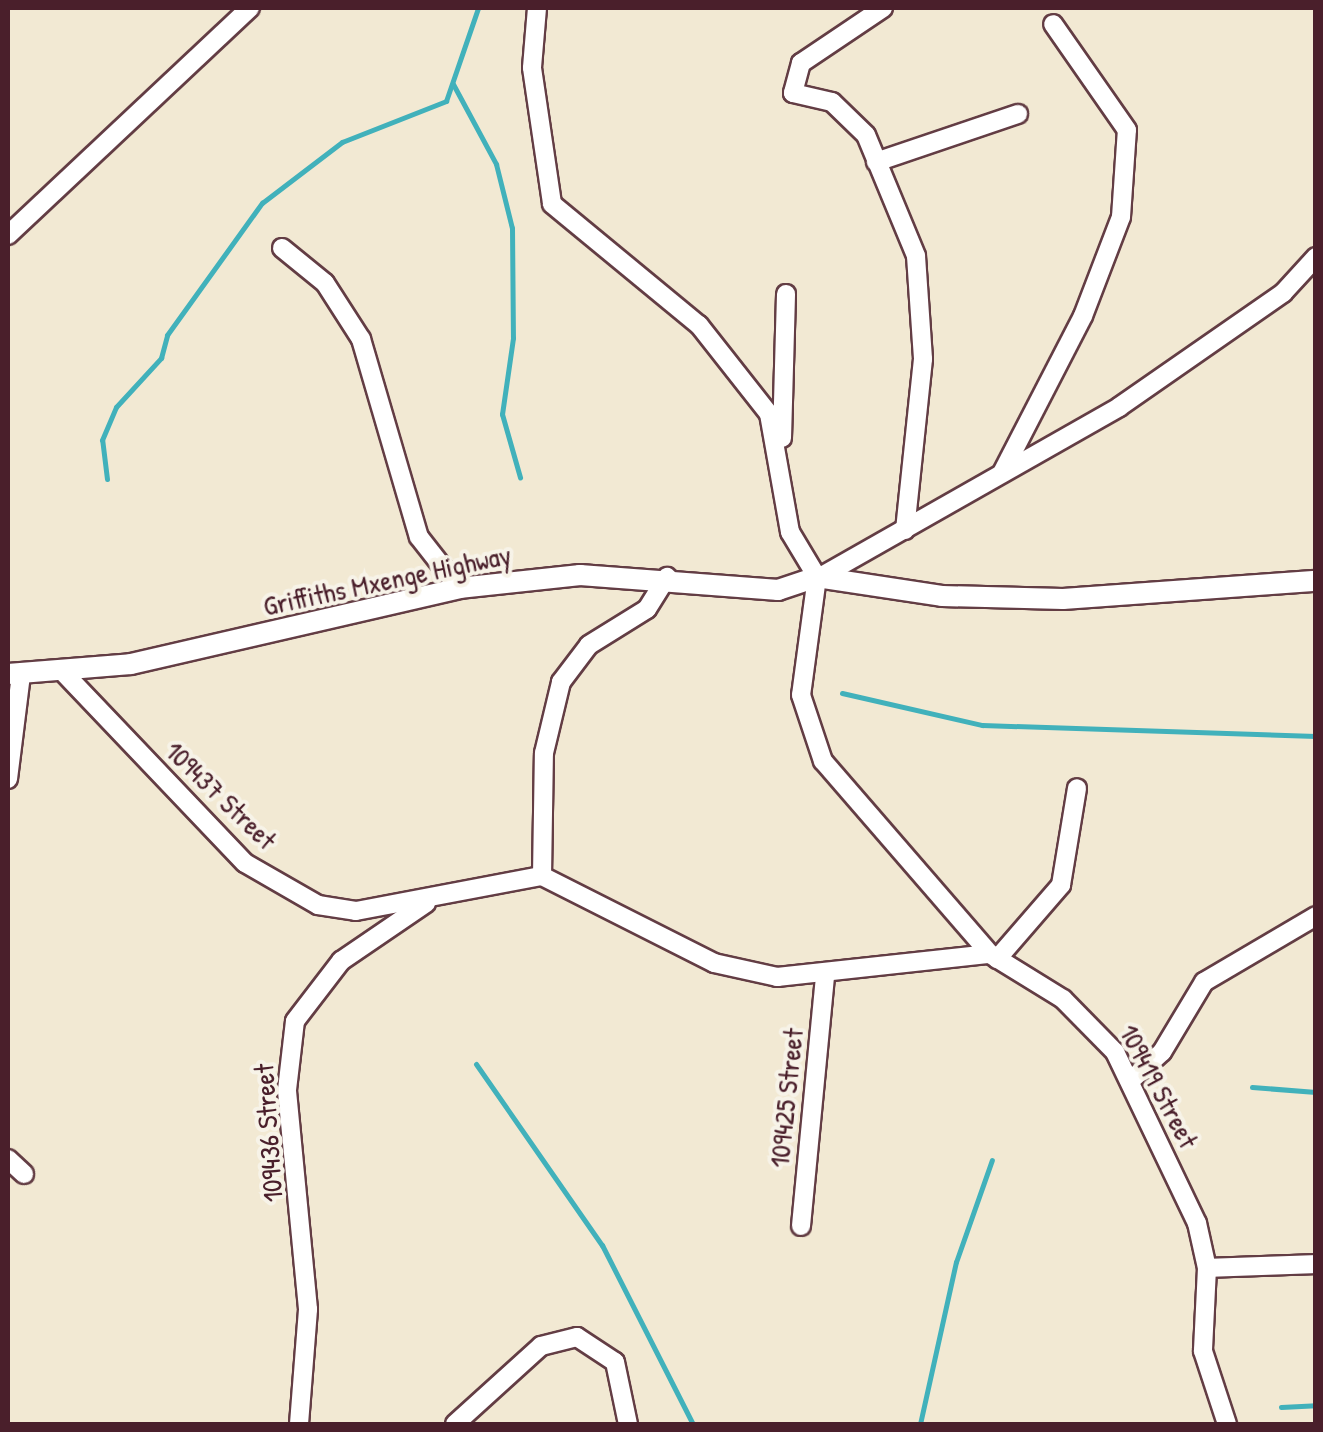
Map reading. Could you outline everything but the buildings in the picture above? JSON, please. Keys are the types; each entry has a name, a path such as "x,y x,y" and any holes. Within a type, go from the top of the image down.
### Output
{"street":[{"path":"8,235 250,8"},
{"path":"537,8 532,68 558,216 647,275 699,325 769,414 782,444"},
{"path":"883,8 793,78 794,93 849,116 876,162 916,256 921,295 905,530"},
{"path":"1002,472 1083,316 1120,217 1126,130 1053,24"},
{"path":"876,162 1018,114"},
{"path":"282,248 325,283 361,339 419,537 459,588"},
{"path":"786,294 782,444 790,532 817,576 838,575 905,530 1212,344 1283,293 1316,256"},
{"name":"Griffiths Mxenge Highway","path":"14,674 64,674 459,588 667,577 778,590 817,576 942,596 1062,599 1316,581"},
{"name":"109419 Street","path":"817,576 802,695 823,761 993,957 1095,1023 1130,1081 1197,1223 1207,1268 1203,1351 1226,1424"},
{"path":"667,577 646,609 589,645 561,682 544,753 542,876 681,949 777,977 993,957 1061,885 1077,788"},
{"path":"8,779 14,674"},
{"name":"109437 Street","path":"64,674 260,872 340,912 430,900 542,876"},
{"name":"109436 Street","path":"299,1424 308,1309 288,1090 295,1021 341,961 430,900"},
{"path":"1130,1081 1162,1052 1204,982 1316,916"},
{"name":"109425 Street","path":"801,1226 825,974"},
{"path":"8,1159 24,1174"},
{"path":"1207,1268 1316,1264"},
{"path":"455,1424 540,1346 577,1337 614,1362 628,1424"}],"waterway":[{"path":"107,479 102,440 116,407 161,358 167,335 262,203 342,142 446,101 478,8"},
{"path":"453,84 496,164 512,228 513,338 502,414 520,477"},
{"path":"842,693 982,725 1316,736"},
{"path":"476,1064 602,1245 693,1424"},
{"path":"1252,1087 1316,1092"},
{"path":"920,1424 956,1262 992,1160"},
{"path":"1281,1407 1316,1405"}]}
